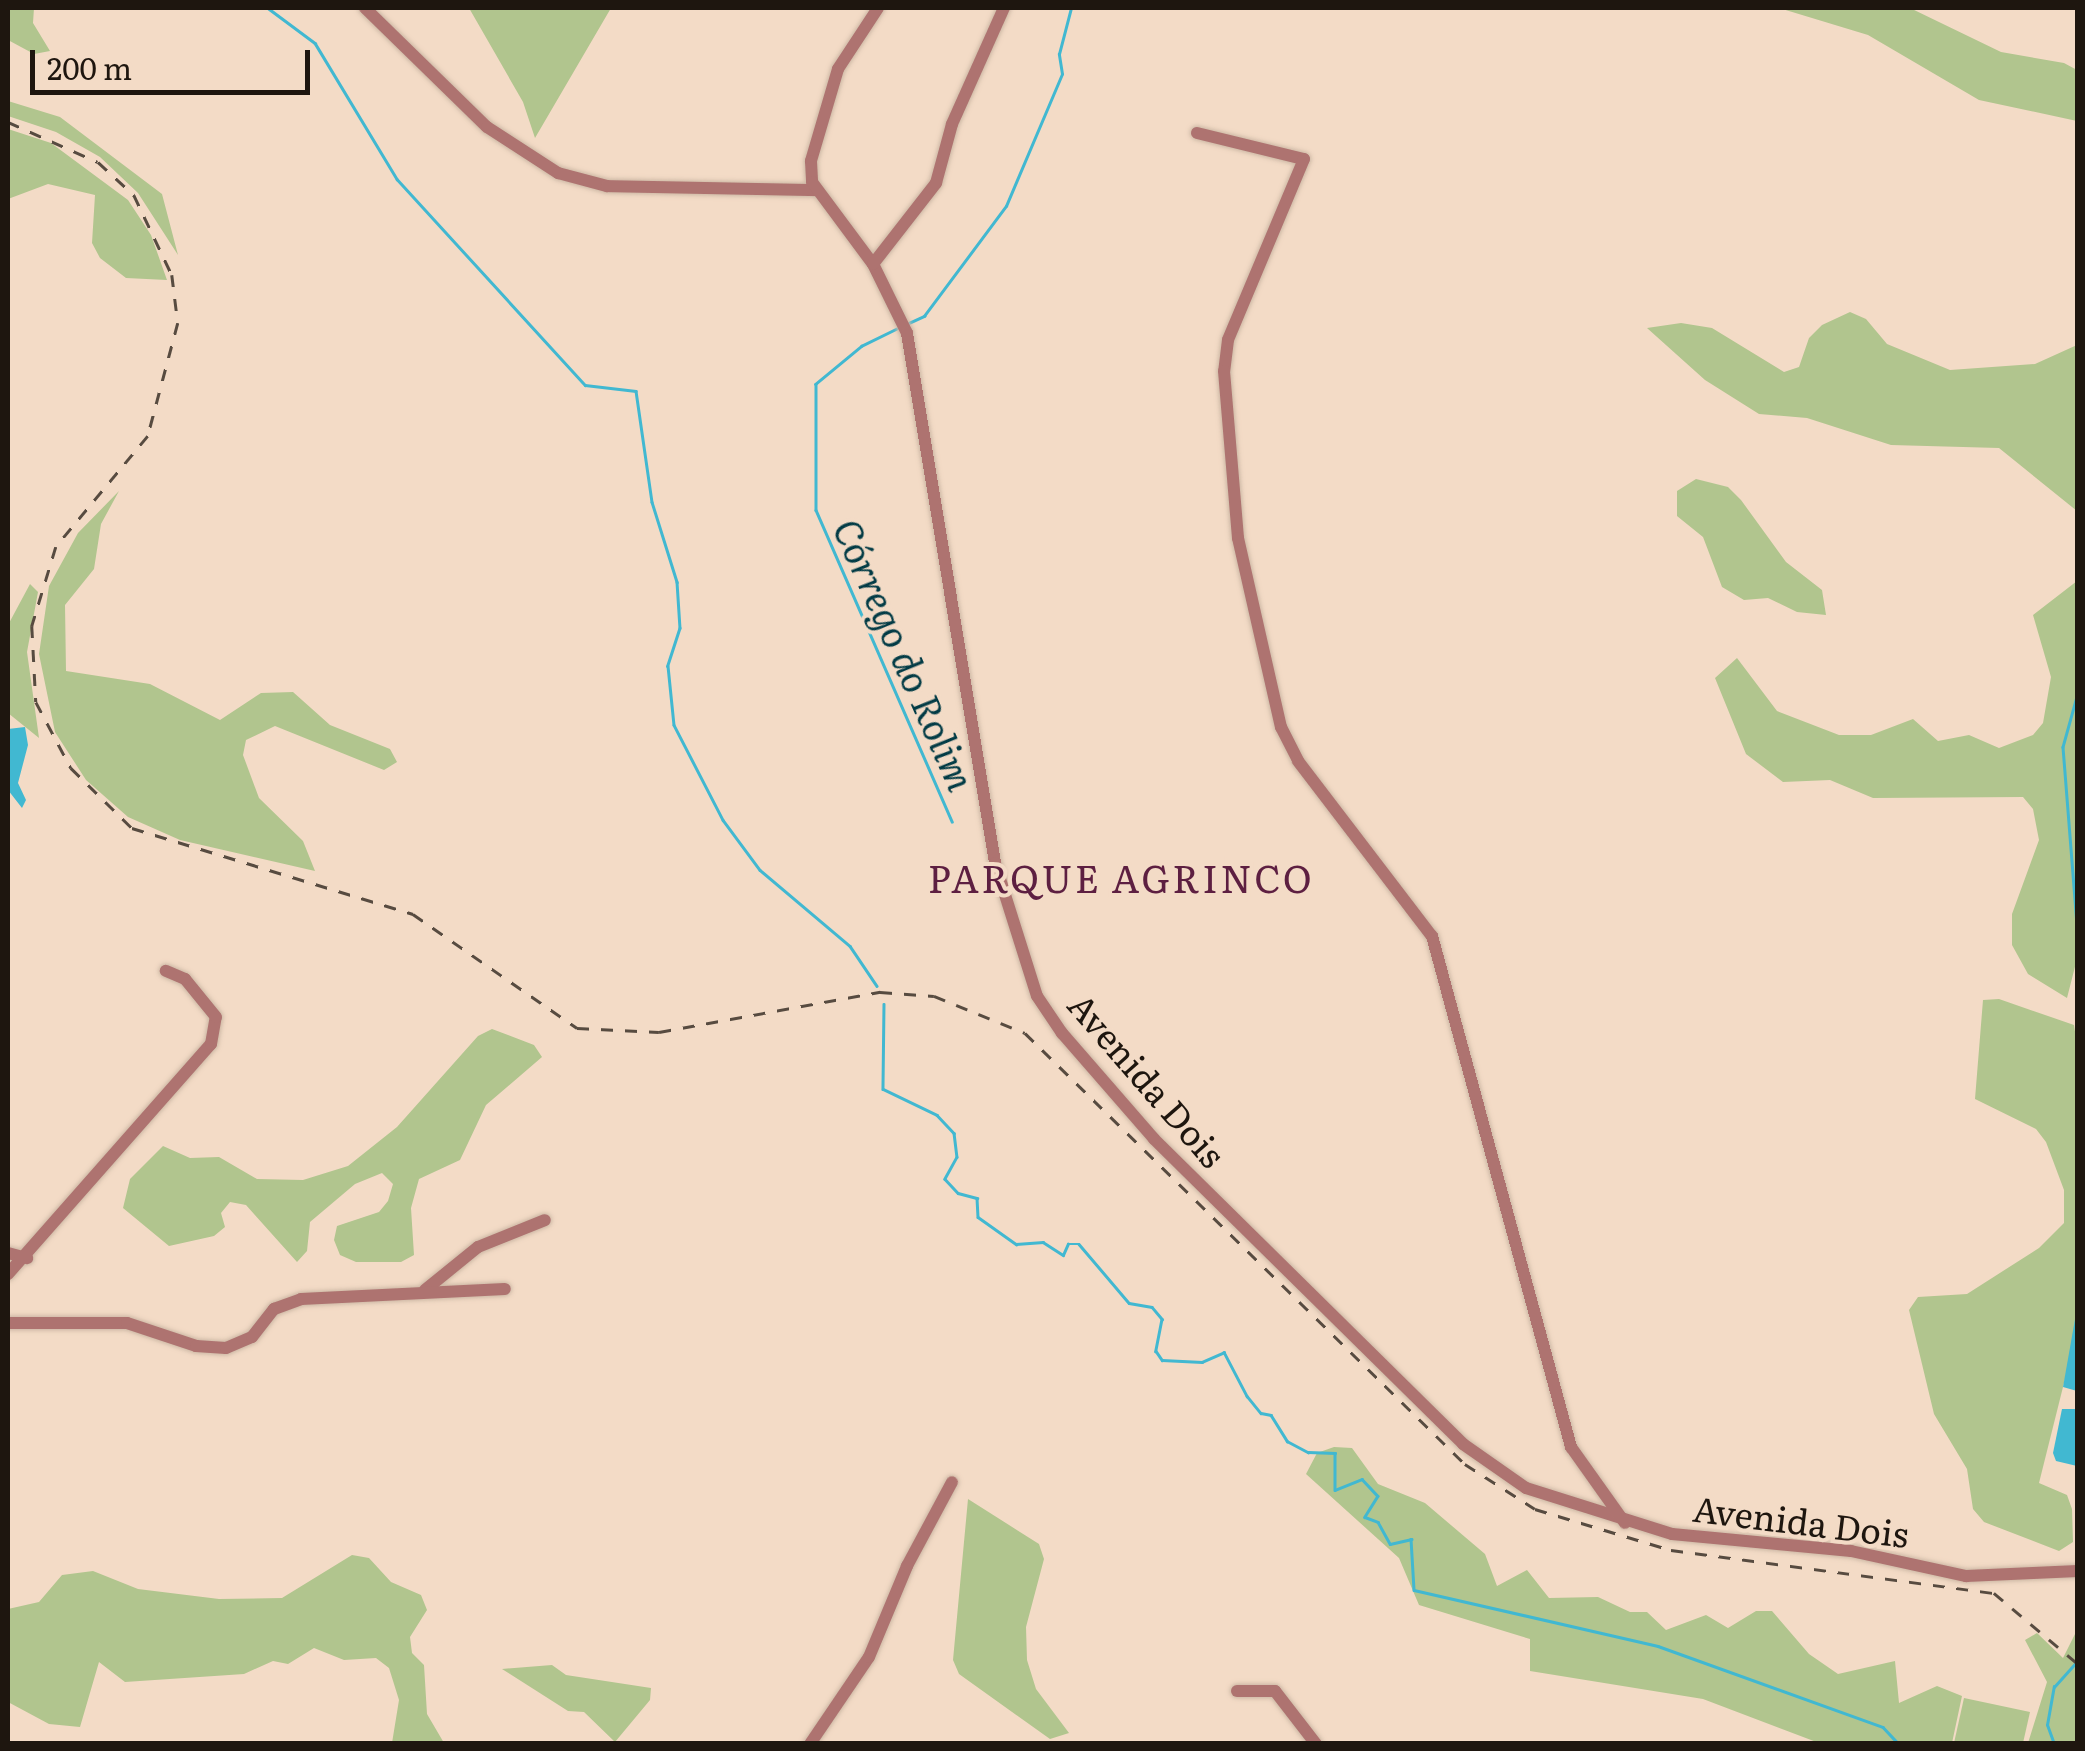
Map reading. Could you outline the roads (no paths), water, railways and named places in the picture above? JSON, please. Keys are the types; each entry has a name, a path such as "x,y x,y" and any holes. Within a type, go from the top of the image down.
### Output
{"street":[{"path":"365,8 459,104 558,173 607,186 816,190 811,161 838,69 878,8"},
{"path":"873,264 936,183 952,124 1004,8"},
{"path":"1197,133 1304,159 1224,355 1231,498 1281,728 1298,761 1432,936 1571,1447 1627,1525"},
{"name":"Avenida Dois","path":"816,190 873,264 904,326 995,864 1037,996 1154,1138 1462,1444 1526,1488 1627,1525 1851,1551 1966,1576 2078,1571"},
{"path":"8,1274 27,1258 217,1032 203,998 166,971"},
{"path":"425,1290 478,1247 545,1220"},
{"path":"8,1253 27,1258"},
{"path":"8,1323 126,1324 196,1346 226,1348 252,1338 285,1302 425,1290 506,1290"},
{"path":"810,1744 869,1658 907,1566 952,1482"},
{"path":"1237,1691 1275,1691 1316,1744"}],"water":[{"path":"25,727 28,745 18,783 26,800 22,808 8,790 8,729"},
{"path":"2077,1308 2077,1391 2063,1387"},
{"path":"2062,1409 2077,1409 2077,1466 2056,1461 2053,1453"}],"waterway":[{"path":"268,8 315,43 397,179 585,385 636,391 652,502 677,582 680,628 668,666 674,725 723,820 760,870 850,946 877,986"},
{"name":"Córrego do Rolim","path":"909,323 924,316 1006,206 1062,74 1059,54 1071,8"},
{"name":"Córrego do Rolim","path":"897,329 862,346 816,384 816,510 952,822"},
{"path":"2078,693 2063,747 2078,938"},
{"path":"884,1004 883,1089 937,1115 954,1133 957,1157 945,1179 958,1193 977,1198 978,1217 1016,1244 1043,1242 1063,1255 1068,1244 1079,1244 1129,1303 1152,1307 1162,1319 1156,1351 1162,1360 1202,1362 1224,1352 1247,1396 1261,1413 1271,1415 1287,1441 1308,1452 1335,1453 1335,1490 1362,1479 1378,1496 1365,1517 1378,1522 1390,1544 1411,1539 1414,1590 1658,1646 1883,1727 1899,1744"},
{"path":"2054,1744 2047,1725 2054,1687 2078,1660"}],"railway":[{"path":"8,122 98,162 134,195 172,275 178,323 148,436 56,547 32,626 36,702 71,768 132,828 413,914 577,1028 659,1032 880,992 934,996 1025,1033 1465,1464 1535,1509 1671,1550 1994,1593 2078,1664"}],"district":[{"name":"PARQUE AGRINCO","path":"1121,877"}]}
